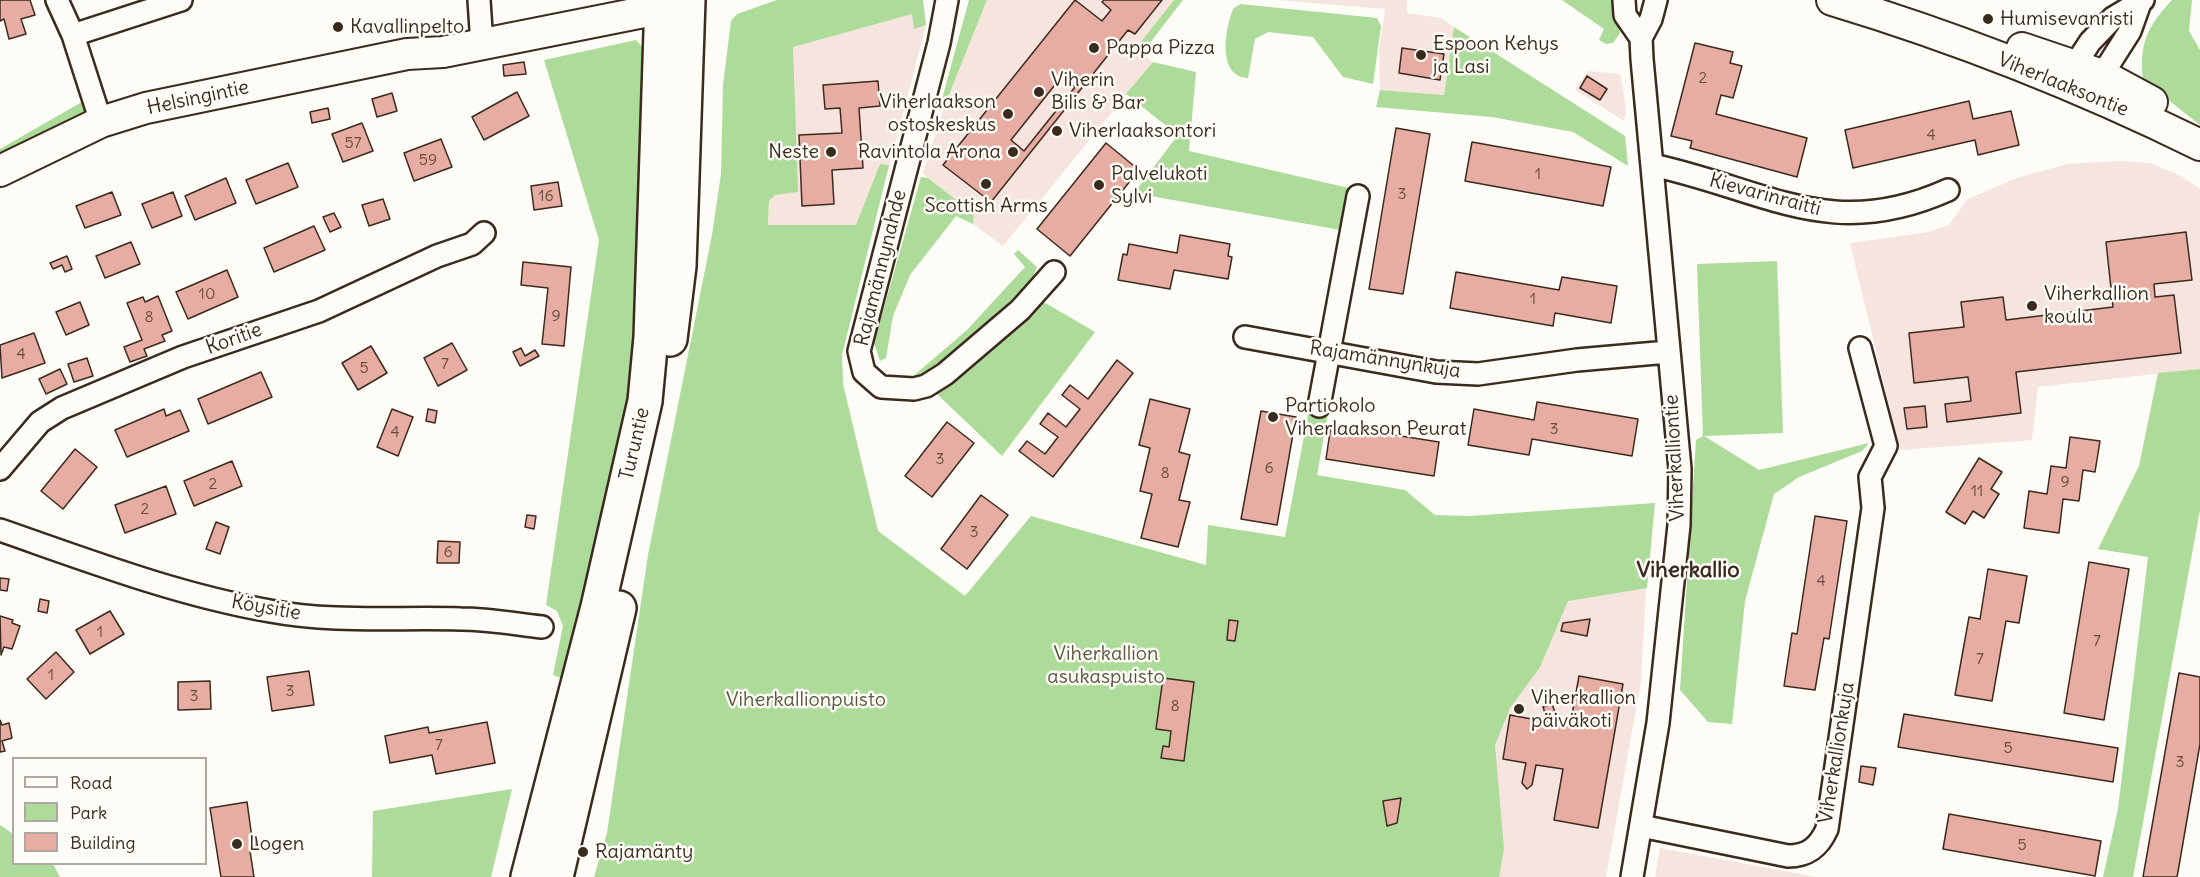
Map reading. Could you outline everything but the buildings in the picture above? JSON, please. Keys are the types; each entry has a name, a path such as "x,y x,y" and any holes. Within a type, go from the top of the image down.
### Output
{"main road":[{"name":"Helsingintie","path":"0,171 101,122 146,108 407,54 440,37 481,24 607,0"},
{"name":"Viherlaaksontie","path":"1832,0 2085,76 2200,143"},
{"name":"Helsingintie","path":"481,24 680,2"},
{"name":"Turuntie","path":"528,877 598,607 645,401 680,2"},
{"name":"Turuntie","path":"556,877 618,612 672,329 679,266 680,2"}],"street":[{"path":"57,0 73,35 101,122"},
{"path":"73,35 181,0"},
{"name":"Rajamännynahde","path":"947,0 939,43 859,351 864,372 881,387 914,389 926,386 945,374 1020,310 1054,272"},
{"name":"Viherkalliontie","path":"1624,0 1625,15 1641,38 1680,469 1679,525 1658,723 1632,877"},
{"name":"Viherkalliontie","path":"1641,38 1651,19 1656,0"},
{"path":"2085,76 2130,31 2141,2"},
{"path":"2085,76 2090,42 2113,18 2141,2"},
{"name":"Kievarinraitti","path":"1652,165 1684,172 1796,207 1826,213 1875,213 1918,203 1948,190"},
{"path":"1318,406 1358,196"},
{"name":"Koritie","path":"0,469 40,422 62,408 183,357 319,311 437,256 472,244 484,233"},
{"name":"Rajamännynkuja","path":"1245,337 1436,372 1478,374 1577,360 1668,352"},
{"name":"Viherkallionkuja","path":"1641,826 1788,856 1799,856 1812,851 1822,841 1827,829 1873,508 1870,477 1886,446 1860,348"},
{"name":"Köysitie","path":"0,530 132,576 271,612 329,618 405,621 462,618 542,627"}],"shaded area":[{"path":"777,0 923,0 926,25 867,251 768,226"},
{"path":"987,0 1174,0 1136,48 1153,62 1003,246 973,224 974,214 923,174 943,110"},
{"path":"1276,0 1407,0 1407,13 1441,18 1454,27 1444,95 1380,90 1379,50 1385,9"},
{"path":"1588,71 1620,74 1626,108 1624,121 1575,90"},
{"name":"Viherkallion koulu","path":"2120,161 2150,163 2181,176 2200,189 2200,369 2038,387 2032,440 1900,450 1850,243 1929,232 1949,225 1968,199 2017,178 2068,164"},
{"name":"Viherkallion päiväkoti","path":"1647,568 1641,681 1606,877 1380,877 1461,625"},
{"path":"1660,848 1816,877 1655,877"}],"green space":[{"name":"Viherkallionpuisto","path":"777,0 923,0 926,25 914,29 912,14 793,47 798,192 775,195 769,201 768,225 856,225 880,164 889,165 842,355 843,384 878,531 965,596 1031,516 1206,565 1208,525 1285,537 1309,410 1328,413 1317,475 1405,490 1435,515 1469,516 1655,503 1647,588 1568,601 1540,667 1510,708 1495,745 1504,849 1499,877 594,877 607,833 648,555 712,235 721,174 723,85 731,21 737,14"},
{"path":"969,0 987,0 943,110 939,110"},
{"path":"1174,0 1183,0 1142,53 1136,48"},
{"path":"1562,0 1613,0 1620,33 1613,43 1606,44 1599,40 1604,29"},
{"path":"2172,0 2192,0 2189,31 2200,50 2200,125 2143,80 2142,56 2147,37 2156,19"},
{"path":"1240,4 1377,18 1381,26 1373,84 1343,77 1313,37 1268,32 1255,39 1248,78 1238,76 1231,70 1228,61 1226,39 1233,9"},
{"path":"1454,27 1625,136 1628,166 1573,132 1492,117 1376,107 1380,90 1444,95"},
{"path":"636,40 651,57 642,357 571,682 553,675 563,626 557,611 546,605 599,240 544,60"},
{"path":"1153,62 1196,72 1189,151 1353,189 1346,231 1134,193 1178,135 1126,94"},
{"path":"87,99 88,106 83,115 0,158 0,149"},
{"path":"921,177 928,178 974,214 973,224 956,216 910,275 893,316 886,358 880,361 874,343"},
{"path":"1018,250 1037,267 1034,275 994,318 956,353 923,375 911,378 967,330 1025,267 1014,254"},
{"path":"1777,261 1783,433 1704,436 1759,470 1869,443 1862,451 1799,477 1774,494 1745,601 1732,724 1708,722 1680,690 1696,440 1703,436 1697,264"},
{"path":"1042,301 1095,332 1002,456 937,394"},
{"path":"2200,369 2200,510 2133,877 2103,877 2118,809 2148,557 2098,549 2139,466 2158,373"},
{"path":"512,789 491,877 372,877 373,811"},
{"path":"0,825 12,833 12,865 54,865 60,877 0,877"}],"place":[{"name":"Humisevanristi","path":"1988,19"},
{"name":"Kavallinpelto","path":"338,27"},
{"name":"Pappa Pizza","path":"1094,48"},
{"name":"Espoon Kehys ja Lasi","path":"1421,55"},
{"name":"Viherin Bilis & Bar","path":"1039,92"},
{"name":"Viherlaakson ostoskeskus","path":"1008,114"},
{"name":"Viherlaaksontori","path":"1057,131"},
{"name":"Neste","path":"831,152"},
{"name":"Ravintola Arona","path":"1013,152"},
{"name":"Scottish Arms","path":"986,184"},
{"name":"Palvelukoti Sylvi","path":"1099,185"},
{"name":"Viherkallion koulu","path":"2032,306"},
{"name":"Partiokolo Viherlaakson Peurat","path":"1273,417"},
{"name":"Viherkallion päiväkoti","path":"1519,709"},
{"name":"Logen","path":"237,844"},
{"name":"Rajamänty","path":"583,852"}],"district":[{"name":"Viherkallio","path":"1688,571"}],"park label":[{"name":"Viherkallion asukaspuisto","path":"1106,666"}]}
